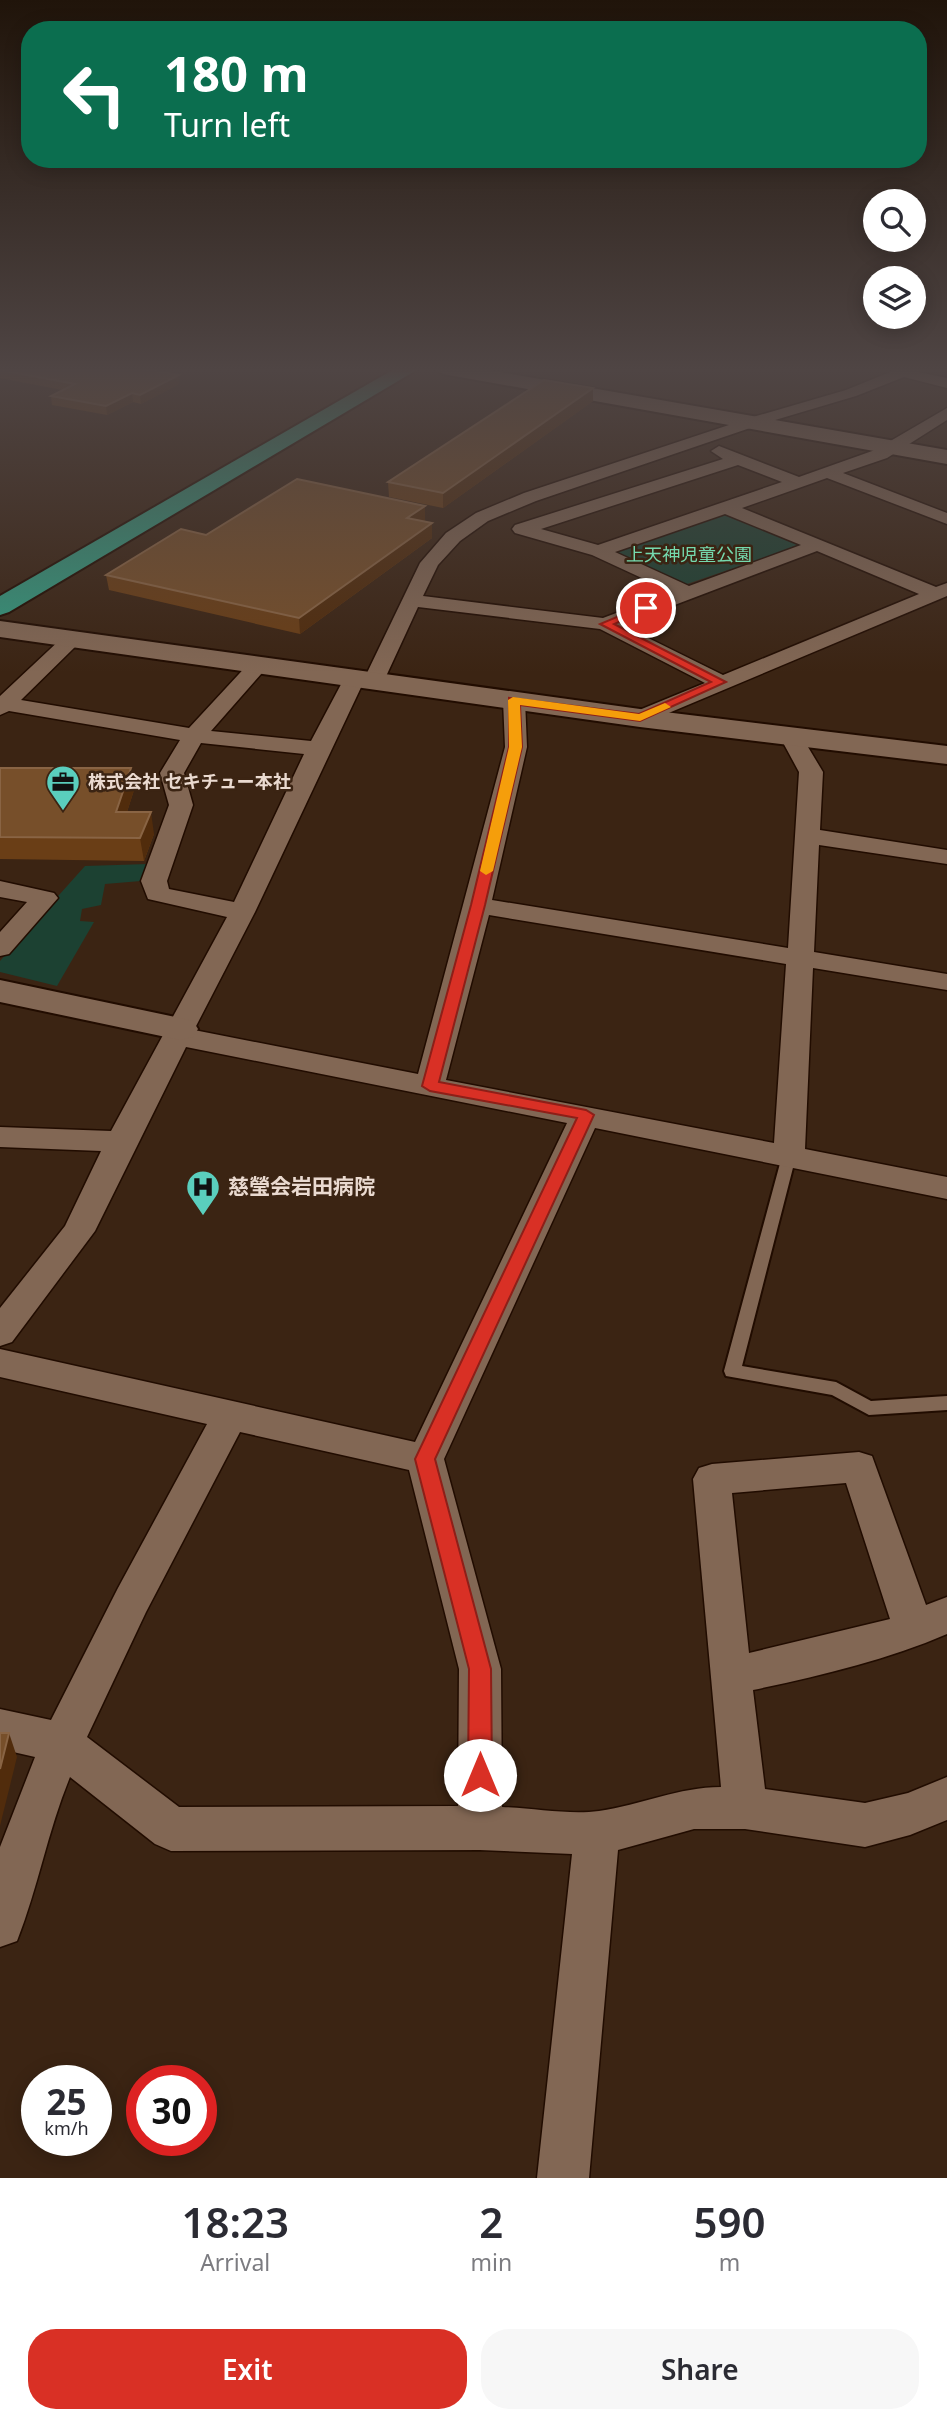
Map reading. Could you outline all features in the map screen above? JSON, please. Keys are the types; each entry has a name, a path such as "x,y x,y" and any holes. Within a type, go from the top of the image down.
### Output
{"highway":[{"path":"0,588 208,470"},
{"path":"0,607 236,470"}],"street":[{"path":"0,1333 79,1231 121,1142 243,912 318,749 365,679 438,550 482,517 530,497 612,470"},
{"path":"523,529 706,470"},
{"path":"766,470 797,482"},
{"path":"599,551 837,470"},
{"path":"828,473 947,519"},
{"path":"725,508 941,591"},
{"path":"482,517 599,551 687,592"},
{"path":"605,624 817,545"},
{"path":"640,718 941,591"},
{"path":"411,600 605,624 720,682"},
{"path":"0,629 640,718 947,755"},
{"path":"3,706 71,640"},
{"path":"243,912 157,894 154,881 181,805 172,773 194,736 258,665"},
{"path":"430,1086 516,747 513,700"},
{"path":"3,706 194,736 318,749"},
{"path":"789,1156 811,772 792,737"},
{"path":"808,836 947,857"},
{"path":"0,890 45,898 0,948"},
{"path":"478,905 947,982"},
{"path":"0,991 179,1033 430,1086 947,1188"},
{"path":"480,1828 480,1669 425,1459 586,1115"},
{"path":"0,1137 121,1142"},
{"path":"0,1363 425,1459"},
{"path":"0,1924 11,1878 60,1742 232,1414"},
{"path":"730,1676 831,1656 930,1623 859,1467 712,1479 730,1676 746,1808"},
{"path":"0,1729 60,1742 171,1829 480,1828 597,1833 655,1821 694,1808 746,1808 865,1825 910,1814 947,1798"},
{"path":"563,2178 597,1833"}],"lane":[{"path":"789,1156 732,1371 836,1389 869,1408 947,1402"}],"green space":[{"name":"上天神児童公園","path":"722,512 801,545 684,585 613,553 614,550"},
{"path":"148,864 141,881 105,884 101,905 82,909 80,921 94,922 57,986 0,972 0,961 85,866"}],"building":[{"path":"407,470 476,470 443,493 388,482"},
{"path":"297,479 425,506 407,518 432,523 299,618 106,575 181,529 206,535"},
{"name":"株式会社 セキチュー本社","path":"0,768 131,768 116,812 151,812 140,838 0,837"},
{"path":"0,1733 9,1733 0,1769"}],"slow traffic":[{"path":"486,871 516,747 513,700 640,718 665,707"}],"place":[{"name":"株式会社 セキチュー本社","path":"63,812"},
{"name":"慈瑩会岩田病院","path":"203,1217"}],"route":[{"path":"480,1775 480,1669 425,1459 586,1115 430,1086 516,747 513,700 640,718 720,682 605,624 646,608"}]}
